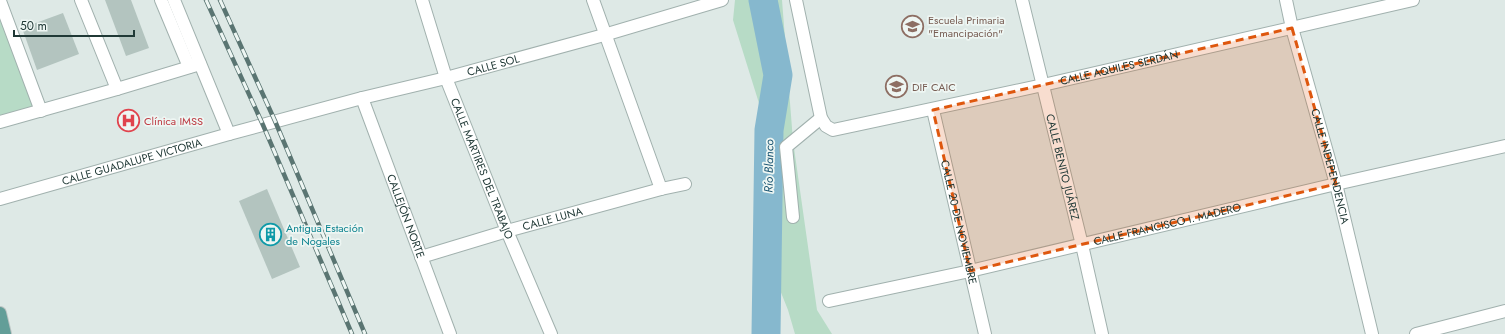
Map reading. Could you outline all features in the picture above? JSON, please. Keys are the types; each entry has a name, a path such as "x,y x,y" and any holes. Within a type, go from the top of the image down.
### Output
{"main road":[{"path":"0,313 5,334"}],"street":[{"path":"81,0 117,89"},
{"path":"161,0 229,134"},
{"path":"174,0 195,65"},
{"name":"CALLE MÁRTIRES DEL TRABAJO","path":"422,0 446,78 507,231 551,334"},
{"path":"593,0 604,35 661,189"},
{"name":"CALLE SOL","path":"263,124 446,78 604,35 722,0"},
{"path":"793,217 786,147 824,122 796,0"},
{"name":"CALLE BENITO JUÁREZ","path":"1022,0 1082,245 1102,334"},
{"name":"CALLE INDEPENDENCIA","path":"1286,0 1292,28 1336,184 1372,334"},
{"name":"CALLE AQUILES SERDÁN","path":"824,122 833,130 933,110 1292,28 1379,4 1413,0"},
{"path":"0,1 41,111"},
{"path":"0,122 195,65"},
{"name":"CALLEJÓN NORTE","path":"362,98 420,257 450,334"},
{"name":"CALLE 20 DE NOVIEMBRE","path":"933,110 984,334"},
{"name":"CALLE GUADALUPE VICTORIA","path":"0,199 263,124"},
{"name":"CALLE FRANCISCO I. MADERO","path":"829,300 970,272 1336,184 1505,146"},
{"name":"CALLE LUNA","path":"420,257 507,231 661,189 685,184"},
{"path":"1416,334 1505,311"}],"highlighted area":[{"path":"1292,28 1336,184 970,271 933,110"}],"green space":[{"path":"735,0 782,0 793,141 817,310 832,334 795,334 788,310 768,260 768,132 733,20"},
{"path":"0,19 34,106 0,117"}],"building":[{"path":"105,0 131,0 149,48 126,56"},
{"path":"63,13 79,54 37,70 22,28"},
{"name":"Antigua Estación de Nogales","path":"267,189 300,267 272,279 239,201"}],"waterway":[{"name":"Río Blanco","path":"763,0 778,75 769,130 766,334"}],"railway":[{"path":"206,0 263,125 352,334"},
{"path":"220,0 275,121 365,334"}],"place":[{"name":"Escuela Primaria \"Emancipación\"","path":"913,26"},
{"name":"DIF CAIC","path":"897,87"},
{"name":"Clínica IMSS","path":"128,121"},
{"name":"Antigua Estación de Nogales","path":"270,234"}]}
